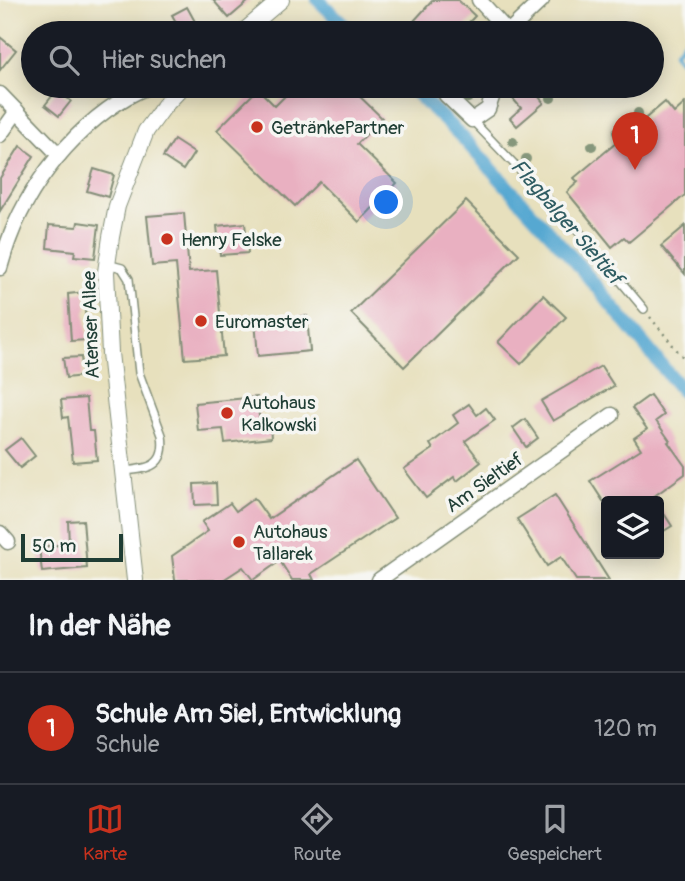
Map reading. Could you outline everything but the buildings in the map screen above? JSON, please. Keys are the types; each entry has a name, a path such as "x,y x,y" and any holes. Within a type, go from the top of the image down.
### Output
{"street":[{"path":"479,0 497,21"},
{"path":"520,21 542,0"},
{"path":"254,21 273,2"},
{"path":"0,94 59,155"},
{"path":"0,268 10,236 26,205 59,155 95,120 126,98"},
{"name":"Atenser Allee","path":"135,580 110,353 107,264 117,206 146,131 171,98"},
{"path":"449,98 472,120 488,109 492,98"},
{"path":"0,135 17,111"},
{"name":"Am Sieltief","path":"379,580 612,415"}],"lane":[{"path":"472,120 582,235 644,309"},
{"path":"107,264 122,268 129,279 139,373 163,443 158,462 144,469 122,471"}],"path":[{"path":"644,309 685,360"}],"waterway":[{"name":"Flagbalger Sieltief","path":"318,0 340,21"},
{"path":"685,40 675,53 685,65"},
{"name":"Flagbalger Sieltief","path":"421,98 462,137 576,262 685,394"}],"place":[{"name":"GetränkePartner","path":"257,127"},
{"name":"Schule Am Siel, Entwicklung","path":"635,170"},
{"name":"Henry Felske","path":"167,239"},
{"name":"Euromaster","path":"201,321"},
{"name":"Autohaus Kalkowski","path":"227,413"},
{"name":"Autohaus Tallarek","path":"239,542"}]}
